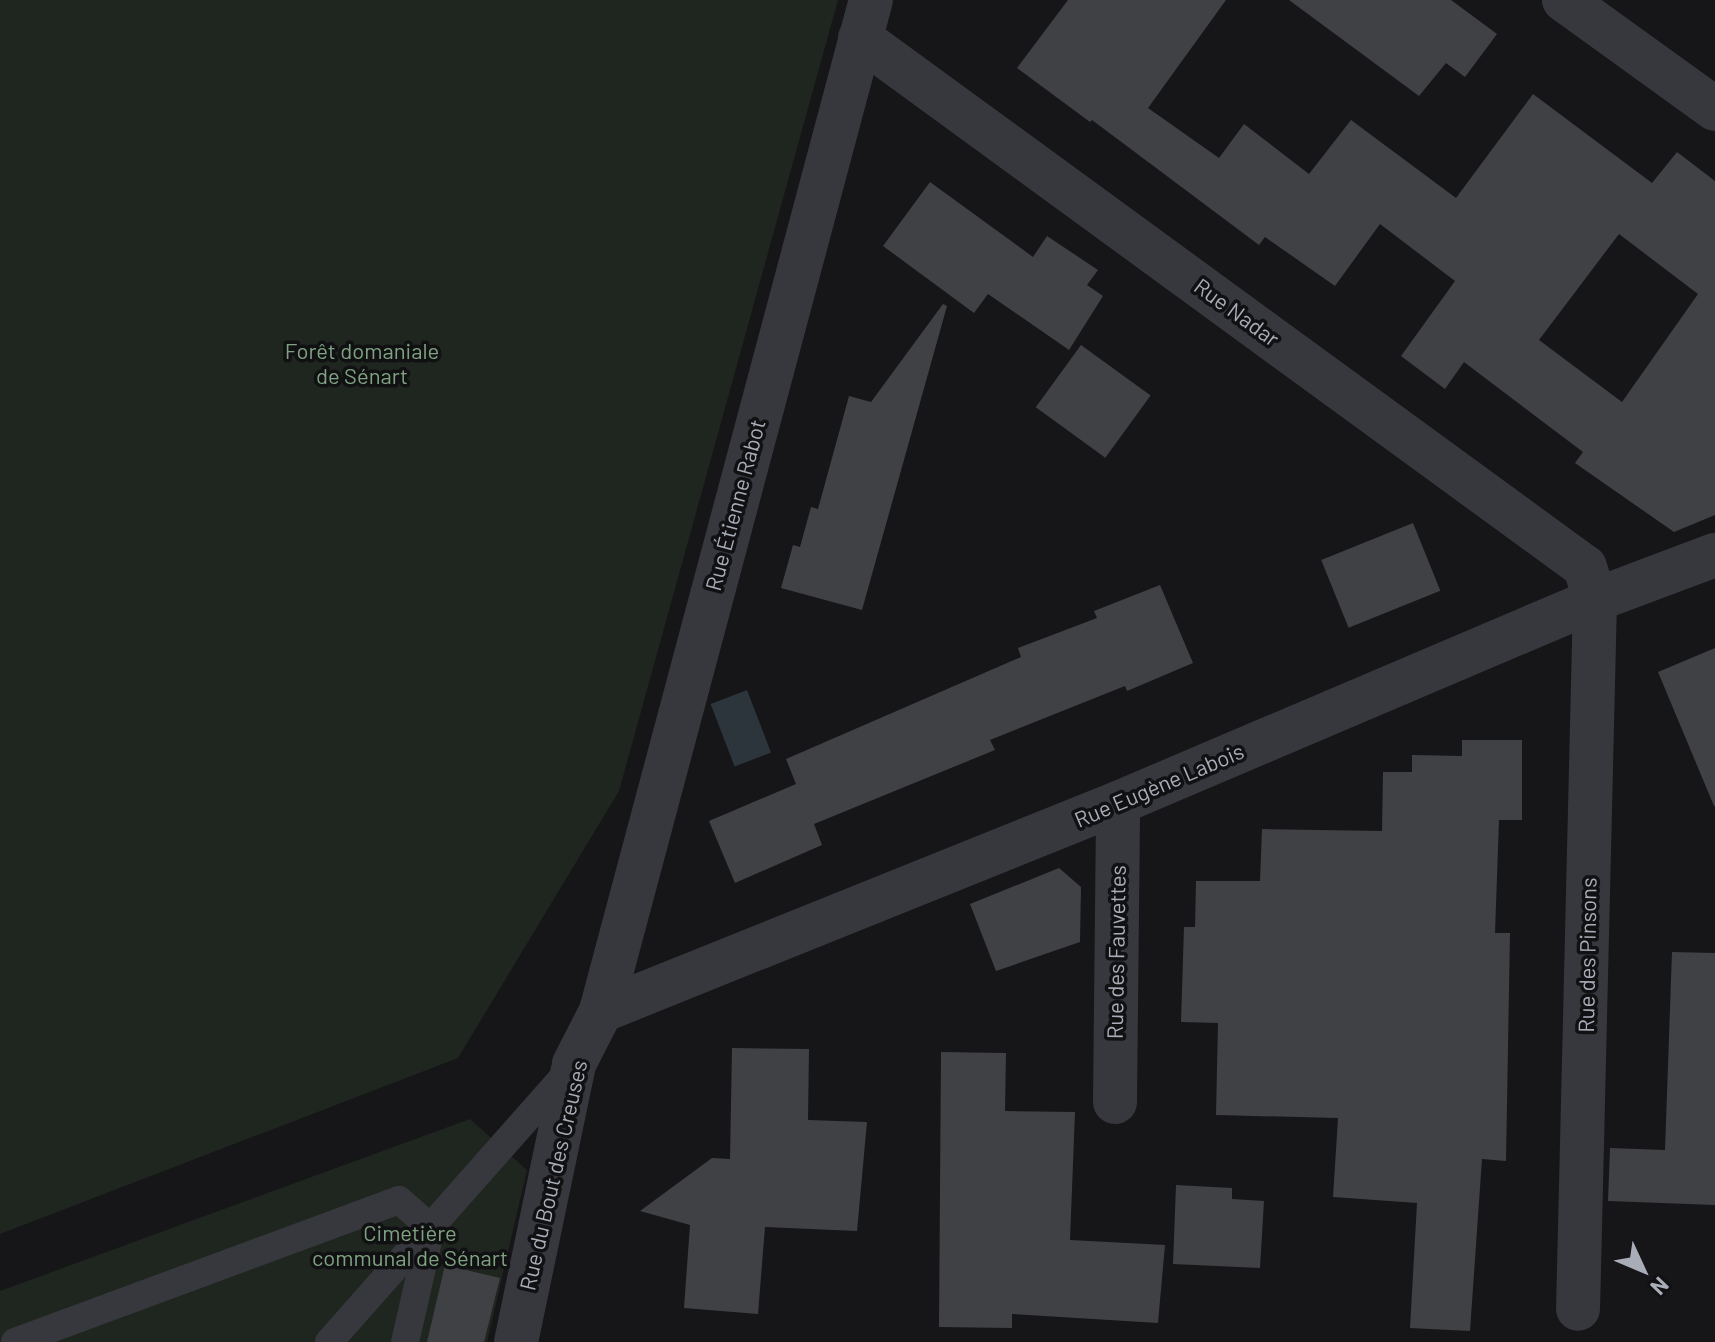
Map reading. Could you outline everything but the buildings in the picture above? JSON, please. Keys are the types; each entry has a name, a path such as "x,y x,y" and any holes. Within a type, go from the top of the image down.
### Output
{"street":[{"path":"1564,0 1715,109"},
{"name":"Rue Nadar","path":"865,19 1585,567 1595,600"},
{"name":"Rue Étienne Rabot","path":"601,1011 865,19"},
{"name":"Rue Eugène Labois","path":"601,1011 1118,803 1595,600 1715,555"},
{"name":"Rue des Pinsons","path":"1578,1309 1595,600"},
{"name":"Rue des Fauvettes","path":"1115,1102 1118,803"},
{"name":"Rue du Bout des Creuses","path":"516,1342 574,1064 601,1011"}],"lane":[{"path":"329,1342 574,1064"},
{"path":"15,1342 399,1200 431,1228"},
{"path":"405,1342 431,1228"}],"green space":[{"name":"Forêt domaniale de Sénart","path":"0,0 838,0 619,791 458,1058 0,1234"},
{"name":"Cimetière communal de Sénart","path":"470,1119 527,1170 487,1342 0,1342 0,1291"}],"shaded area":[{"path":"747,690 771,753 735,767 711,704"}]}
